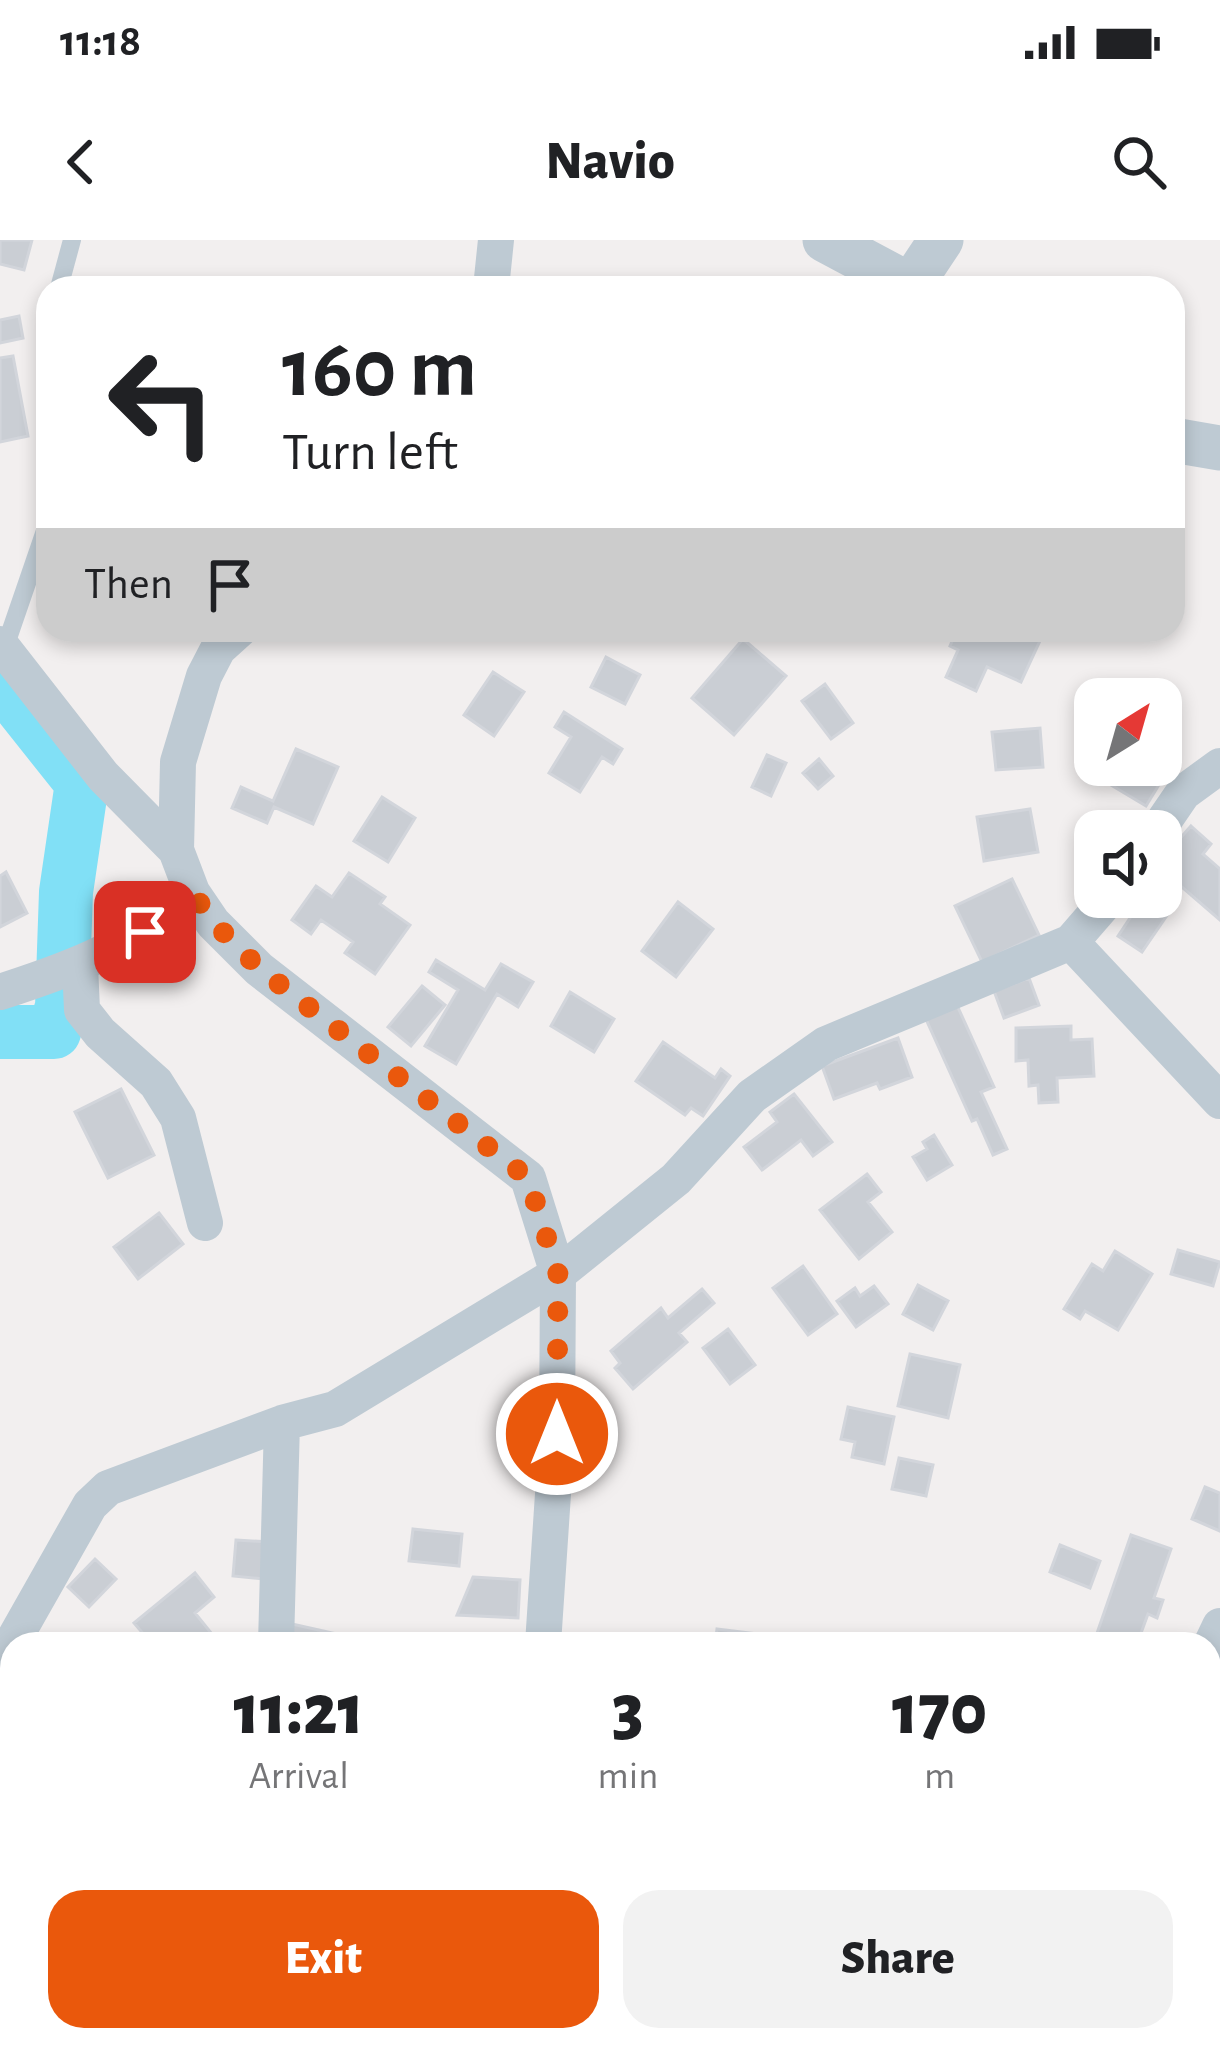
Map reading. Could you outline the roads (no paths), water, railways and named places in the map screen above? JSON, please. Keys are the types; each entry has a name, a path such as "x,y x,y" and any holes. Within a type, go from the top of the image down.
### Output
{"street":[{"path":"492,276 496,240"},
{"path":"825,240 894,276"},
{"path":"919,276 941,240"},
{"path":"1185,442 1220,448"},
{"path":"226,642 204,676 178,762 176,850 192,892 214,923 260,969 528,1178 558,1274 557,1434 545,1632"},
{"path":"2,647 103,776 176,850"},
{"path":"1172,810 1183,794 1220,766"},
{"path":"0,992 67,970 145,932 192,892"},
{"path":"18,1632 90,1505 108,1488 282,1423 335,1409 558,1274 676,1179 752,1096 826,1044 1071,942 1092,918"},
{"path":"1071,942 1220,1101"},
{"path":"67,970 82,1010 100,1033 156,1083 178,1118 205,1223"},
{"path":"276,1632 282,1423"}],"lane":[{"path":"62,276 72,240"},
{"path":"2,647 36,555"}],"waterway":[{"path":"0,680 82,783 66,892 62,1007 54,1032 0,1032"}]}
